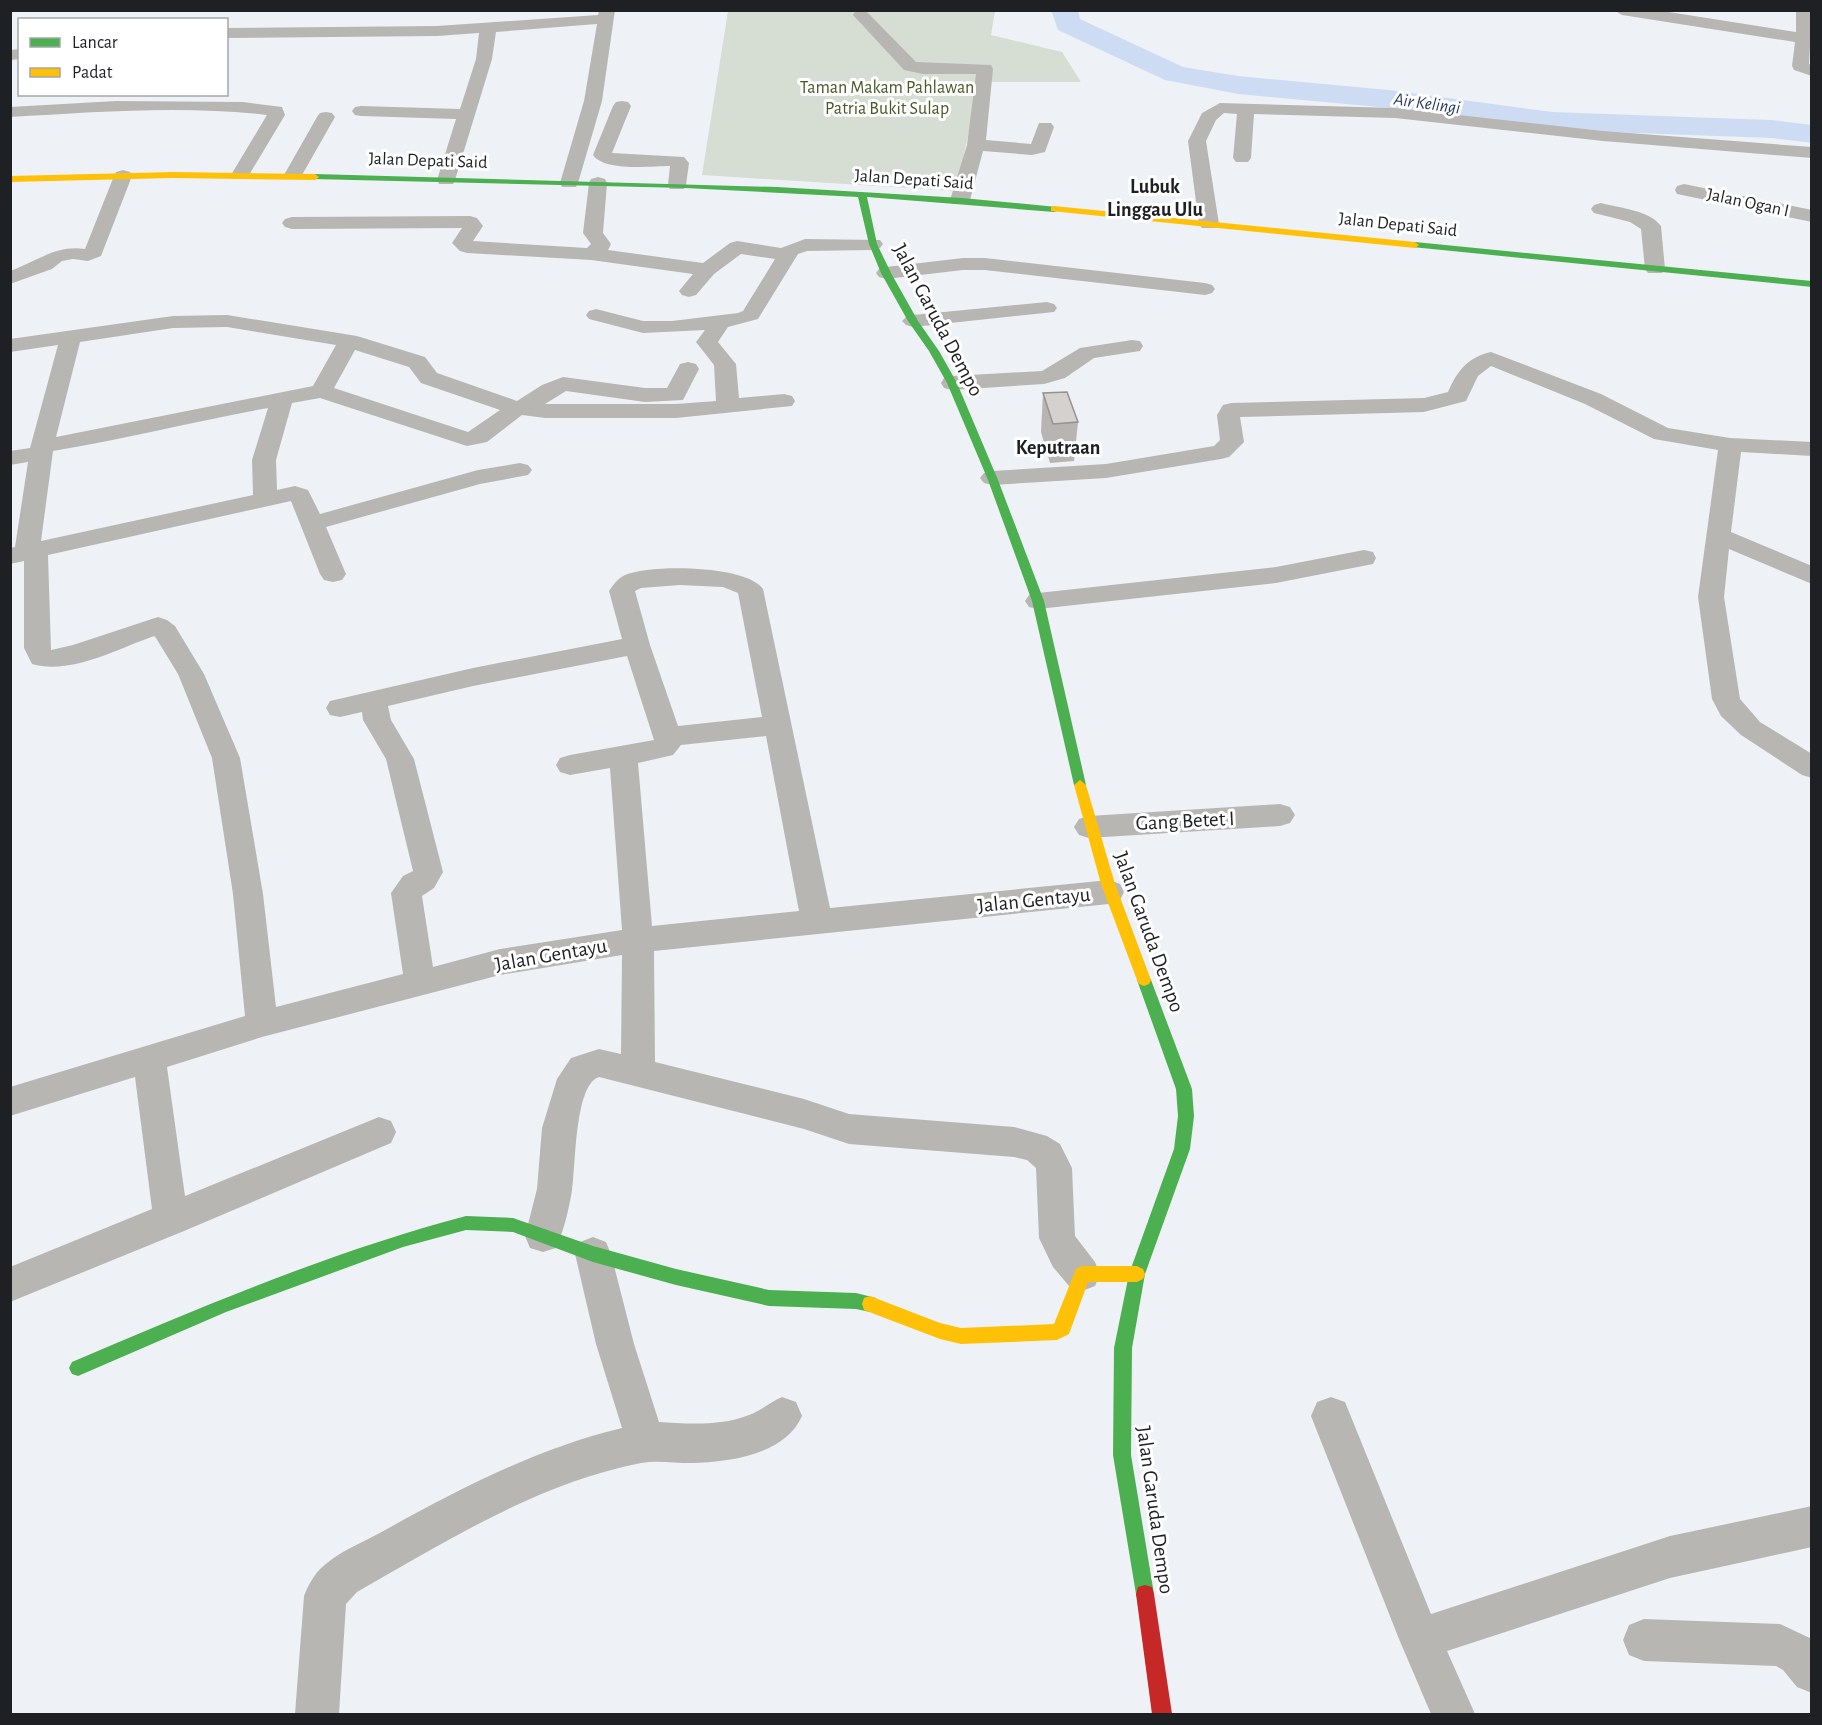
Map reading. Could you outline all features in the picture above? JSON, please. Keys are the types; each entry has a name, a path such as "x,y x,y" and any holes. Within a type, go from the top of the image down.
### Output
{"street":[{"path":"1622,10 1725,19 1804,38"},
{"path":"1804,10 1804,38 1800,66 1812,71"},
{"path":"346,33 348,14"},
{"path":"228,33 346,33 488,28 605,15 593,101 569,183"},
{"path":"861,15 910,66 923,69 985,69 976,145 960,200"},
{"path":"446,222 466,114 484,59 488,28"},
{"path":"10,112 121,100 276,111 276,115 240,175"},
{"path":"622,106 603,155 604,158 677,161 680,164 677,185"},
{"path":"1209,224 1197,141 1213,112 1220,108 1395,113 1603,136 1812,153"},
{"path":"1242,158 1246,108"},
{"path":"362,111 466,114"},
{"path":"293,175 326,117"},
{"path":"976,145 1032,150 1040,148 1046,127"},
{"name":"Jalan Depati Said","path":"10,178 293,175 677,185 862,194 960,200 1812,284"},
{"path":"10,278 45,265 56,256 73,253 88,255 94,252 123,176"},
{"path":"591,254 599,249 601,244 593,233 598,183"},
{"name":"Jalan Ogan I","path":"1684,190 1812,216"},
{"name":"Jalan Garuda Dempo","path":"862,194 873,244 886,273 913,321 934,351 952,383 992,478 1038,601 1089,827 1109,892 1184,1089 1186,1116 1182,1149 1137,1274 1122,1348 1122,1455 1155,1651 1162,1714"},
{"path":"1601,209 1637,218 1651,226 1655,269"},
{"path":"292,223 446,222 472,224 473,226 462,243 467,247 591,254 707,270"},
{"path":"596,315 643,327 672,327 720,322 751,315 790,250 805,245 873,244"},
{"path":"689,291 707,270 737,247 787,255"},
{"path":"886,273 963,264 985,264 1205,289"},
{"path":"913,321 1047,308"},
{"path":"10,346 173,322 216,321 349,340 417,362 429,378 493,402 521,408 545,411 676,403 728,407 784,401"},
{"path":"720,322 707,342 725,364 728,407"},
{"path":"71,337 42,450 24,554 37,648 41,658 48,660 158,626 166,632 191,674 225,758 248,894 262,1024"},
{"path":"321,391 349,340"},
{"path":"952,383 1044,376 1057,372 1088,353 1132,346"},
{"path":"992,478 1106,471 1221,452 1232,442 1228,415 1231,410 1424,405 1439,402 1458,396 1469,372 1477,364 1491,358 1593,399 1655,432 1730,445 1812,449"},
{"path":"676,403 688,369"},
{"path":"10,458 178,418 321,391 467,439 479,437 521,408"},
{"path":"265,500 264,460 282,398"},
{"path":"1730,445 1712,597 1727,705 1742,722 1812,768"},
{"path":"314,523 478,477 520,470"},
{"path":"24,554 298,494 314,523 333,574"},
{"path":"1718,535 1812,576"},
{"path":"1038,601 1276,575 1364,558"},
{"path":"570,765 663,748 668,744 668,737 637,645 622,591 625,586 636,580 712,578 742,584 750,589 817,922"},
{"path":"340,708 473,677 637,645"},
{"path":"373,700 377,720 400,759 428,872 423,880 414,884 406,893 420,983"},
{"path":"668,737 776,725"},
{"path":"623,756 638,940 638,1071"},
{"name":"Gang Betet I","path":"1089,827 1280,816"},
{"name":"Jalan Gentayu","path":"10,1102 262,1024 500,962 638,940 1109,892"},
{"path":"149,1059 171,1220"},
{"path":"543,1236 555,1189 559,1128 574,1079 583,1068 599,1063 804,1114 849,1129 1014,1142 1035,1147 1048,1155 1054,1168 1057,1238 1066,1256 1082,1274 1137,1274"},
{"path":"10,1285 379,1132"},
{"path":"78,1368 222,1306 403,1240 466,1223 513,1225 593,1254 676,1277 770,1298 856,1301 874,1305 940,1331 961,1336 1057,1332 1063,1328 1082,1274"},
{"path":"593,1254 615,1344 646,1443"},
{"path":"317,1714 325,1596 342,1577 475,1504 561,1464 646,1443 701,1443 732,1439 760,1431 773,1425 782,1416"},
{"path":"1331,1416 1420,1639 1453,1714"},
{"path":"1420,1639 1670,1557 1812,1526"},
{"path":"1644,1640 1780,1644 1798,1655 1812,1672"}],"green space":[{"name":"Taman Makam Pahlawan Patria Bukit Sulap","path":"728,11 995,11 991,35 1062,52 1081,82 980,82 956,191 702,175"}],"building":[{"path":"1067,392 1078,422 1053,424 1043,393"}],"waterway":[{"name":"Air Kelingi","path":"1064,10 1068,24 1175,74 1238,85 1389,99 1552,121 1771,129 1812,134"}],"traffic: fast":[{"path":"315,177 777,190 1054,209"},
{"path":"862,194 873,244 886,273 913,321 934,351 952,383 993,480 1038,601 1080,785"},
{"path":"1415,245 1812,284"},
{"path":"1144,980 1184,1089 1186,1116 1182,1149 1137,1274 1123,1348 1122,1455 1145,1594"},
{"path":"78,1368 222,1306 403,1240 466,1223 513,1225 593,1254 676,1277 769,1298 856,1301 870,1304"}],"traffic: slow":[{"path":"10,179 173,175 315,177"},
{"path":"1054,209 1415,245"},
{"path":"1080,785 1108,884 1144,980"},
{"path":"870,1304 940,1331 961,1336 1057,1332 1063,1328 1082,1274 1137,1274"}],"traffic: jam":[{"path":"1145,1594 1162,1714"}],"district":[{"name":"Lubuk Linggau Ulu","path":"1155,198"},
{"name":"Keputraan","path":"1058,448"}]}
